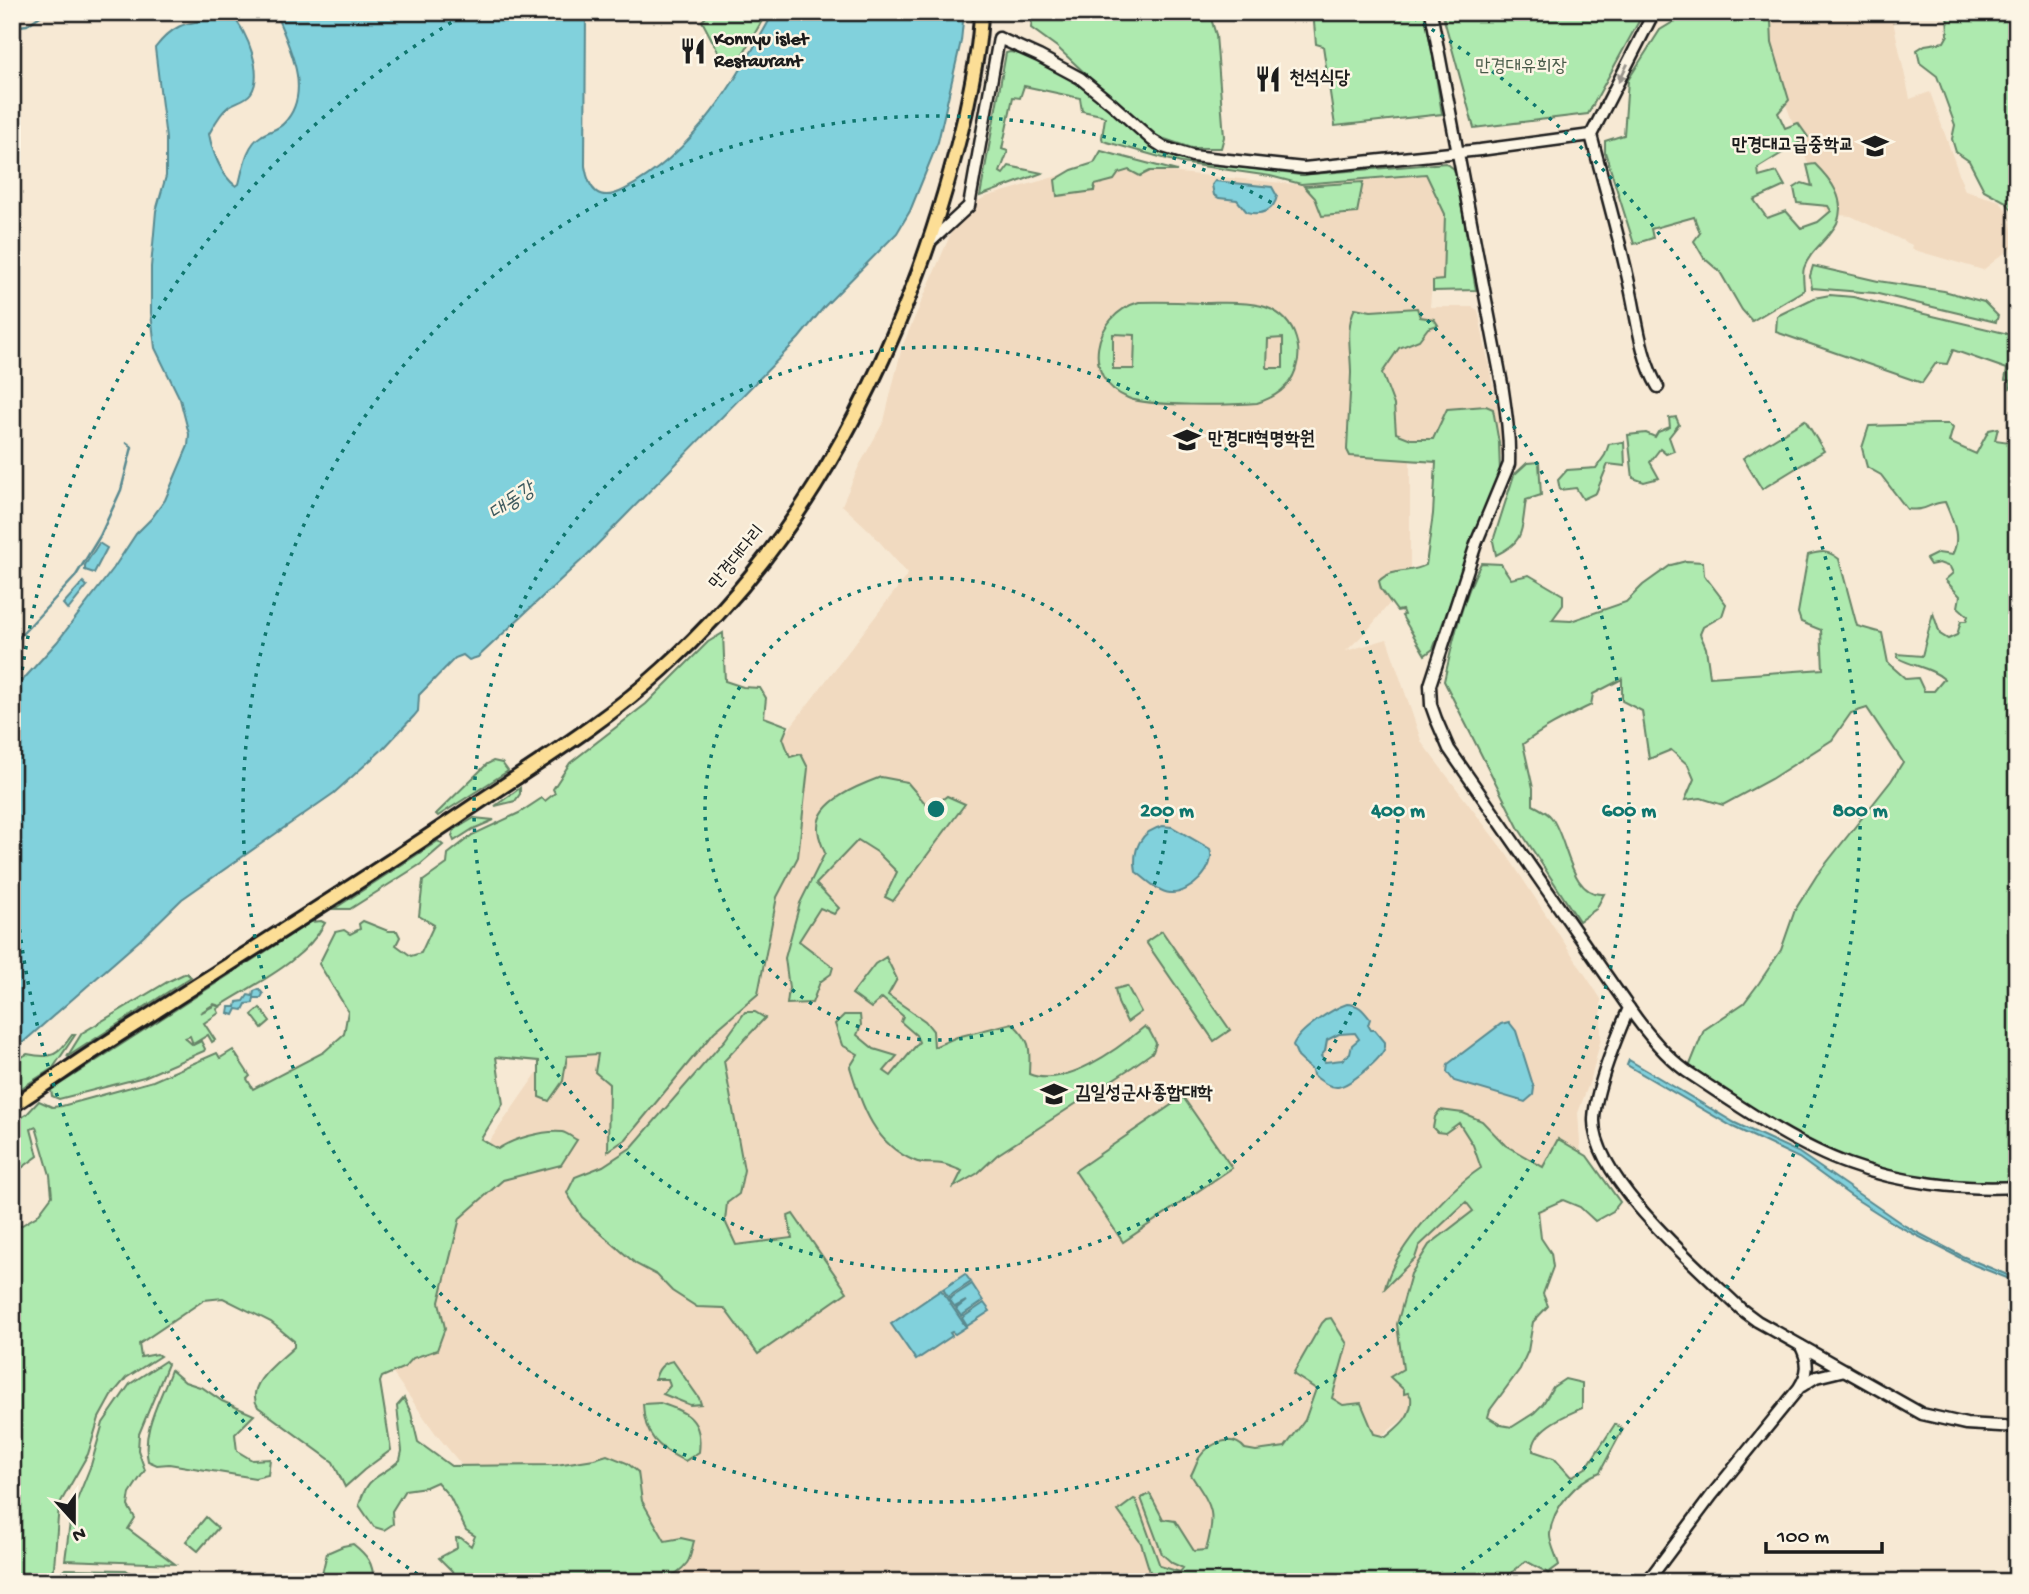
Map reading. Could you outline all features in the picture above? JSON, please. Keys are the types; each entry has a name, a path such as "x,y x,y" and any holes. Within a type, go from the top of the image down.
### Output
{"highway":[{"name":"만경대다리","path":"12,1105 356,885 592,727 663,669 757,567 790,525 839,449 872,384 917,275 943,199 977,63 981,12"}],"street":[{"path":"1431,12 1510,434 1509,464 1476,541 1430,685 1431,705 1449,749 1645,1031 1675,1063 1786,1134 1847,1164 1894,1177 1930,1182 2017,1187"},
{"path":"1654,12 1591,135 1650,373 1658,387"},
{"path":"929,243 969,206 999,38 1080,78 1152,141 1176,153 1304,168 1591,135"},
{"path":"1629,1008 1611,1051 1594,1118 1595,1132 1608,1163 1647,1217 1741,1309 1757,1321 1922,1414 1966,1424 2017,1427"},
{"path":"1647,1582 1712,1495 1799,1388 1807,1375 1808,1367 1801,1345"},
{"path":"1799,1388 1816,1377 1845,1370"}],"shaded area":[{"name":"만경대고급중학교","path":"1784,12 1891,12 1910,99 1930,92 1965,191 2000,201 2008,214 2016,244 1983,270 1911,249 1912,245 1851,216 1827,214 1755,22"},
{"name":"김일성군사종합대학","path":"1096,165 1304,185 1426,175 1445,214 1443,280 1432,281 1430,307 1472,307 1478,310 1501,427 1502,456 1410,453 1410,578 1367,631 1346,651 1387,639 1422,743 1507,855 1601,999 1601,1038 1592,1075 1578,1113 1582,1171 1528,1225 1420,1406 1193,1582 552,1582 522,1538 436,1434 349,1312 445,1205 539,1070 597,1019 792,725 908,574 870,531 842,505 859,466 884,421 902,347 951,233 965,209 985,197"}],"green space":[{"path":"711,12 767,12 739,61 722,59 702,21"},
{"path":"1027,12 1209,12 1216,35 1224,137 1221,148 1191,148 1150,134 1057,47 1031,28 1032,18"},
{"path":"1313,12 1426,12 1442,114 1335,126 1323,46 1316,44"},
{"name":"만경대유희장","path":"1442,12 1644,12 1588,114 1474,128"},
{"path":"1671,12 1783,12 1771,21 1772,43 1789,100 1778,113 1785,128 1798,123 1808,137 1758,168 1759,177 1777,172 1785,186 1754,200 1767,218 1786,211 1801,228 1818,222 1831,211 1828,206 1797,203 1794,188 1802,183 1812,186 1807,165 1815,164 1831,183 1838,198 1840,214 1837,223 1804,268 1804,290 1752,321 1742,310 1720,272 1704,258 1694,241 1700,233 1694,217 1651,229 1653,238 1634,244 1605,152 1605,141 1624,135 1628,80 1660,30 1673,22"},
{"path":"1947,12 2017,12 2017,217 2006,202 1984,190 1969,161 1956,152 1952,139 1955,125 1937,76 1920,63 1917,50 1925,45 1944,42 1948,35"},
{"path":"1006,53 1028,56 1060,70 1153,144 1179,159 1300,175 1446,163 1456,174 1476,290 1433,291 1433,281 1443,280 1445,214 1426,174 1301,184 1270,176 1181,163 1103,141 1105,118 1082,111 1080,98 1024,86 1020,98 1013,97 1002,149 1008,151 1000,172 1003,174 1009,166 1042,173 980,196"},
{"path":"1101,151 1177,171 1150,171 1140,176 1129,170 1119,173 1114,180 1095,185 1094,191 1057,196 1055,180 1072,170 1094,163"},
{"path":"1363,182 1357,213 1322,216 1315,198 1304,186"},
{"path":"1813,266 1878,281 1944,291 1984,302 1998,316 1996,322 1874,293 1812,288 1810,276"},
{"path":"1830,295 1853,297 2017,336 2017,384 2010,388 2010,381 2005,380 2007,369 1953,350 1947,364 1936,363 1922,383 1776,332 1777,316 1814,298"},
{"path":"1139,302 1242,303 1267,308 1287,321 1294,333 1298,352 1295,371 1283,389 1257,403 1171,404 1128,398 1113,389 1103,376 1098,362 1098,347 1103,333 1111,320 1123,309","holes":["1113,334 1135,335 1134,369 1113,369","1283,338 1283,368 1267,368 1268,339"]},
{"path":"1355,308 1371,311 1417,308 1420,317 1434,319 1438,325 1428,328 1419,340 1399,348 1382,373 1394,405 1396,433 1411,439 1433,439 1447,409 1486,406 1493,409 1499,443 1500,472 1433,649 1425,655 1402,616 1402,610 1397,611 1381,589 1379,581 1390,574 1426,565 1436,462 1350,456 1347,450 1351,373 1349,331"},
{"path":"1676,417 1679,424 1669,437 1674,451 1666,454 1660,449 1650,462 1659,478 1644,482 1633,478 1628,435 1646,433 1655,437 1658,432 1670,427 1669,418"},
{"path":"1805,420 1824,451 1762,489 1743,458"},
{"path":"1949,424 1953,428 1949,442 1976,454 1989,430 1998,428 1995,440 2017,443 2017,1181 1925,1177 1868,1165 1784,1129 1689,1067 1704,1030 1744,1003 1759,983 1781,950 1795,910 1817,875 1903,762 1867,708 1851,713 1832,740 1771,779 1723,805 1701,798 1685,800 1694,779 1688,765 1671,750 1649,759 1642,711 1622,701 1622,679 1593,694 1591,705 1523,744 1533,788 1533,805 1551,817 1557,826 1576,876 1583,886 1592,892 1604,894 1596,909 1579,921 1519,829 1444,681 1463,606 1481,563 1501,564 1511,579 1529,575 1563,595 1563,605 1552,620 1571,621 1626,602 1643,585 1671,565 1686,561 1703,562 1704,575 1726,604 1722,616 1703,627 1700,634 1706,648 1710,677 1823,669 1821,630 1801,622 1798,613 1808,555 1824,552 1839,559 1857,626 1882,633 1888,663 1906,679 1918,678 1924,691 1934,691 1944,679 1898,658 1897,654 1922,656 1933,613 1940,634 1948,639 1957,635 1961,621 1966,621 1968,616 1958,607 1960,596 1945,580 1953,573 1950,567 1939,563 1930,565 1926,559 1938,553 1952,555 1956,542 1953,521 1945,502 1919,509 1907,509 1881,475 1867,467 1862,448 1869,426"},
{"path":"1624,442 1625,466 1608,464 1596,493 1583,499 1576,488 1560,490 1558,480 1567,470 1596,468 1609,444"},
{"path":"1539,462 1541,495 1526,500 1520,534 1513,545 1496,555 1493,541 1514,475 1527,463"},
{"path":"723,633 725,681 743,687 760,688 766,698 764,717 788,726 783,738 790,757 801,754 808,768 798,857 777,897 758,994 714,1032 626,1139 608,1151 609,1084 595,1072 598,1054 567,1056 563,1081 549,1101 539,1097 539,1061 496,1057 503,1104 481,1139 498,1149 546,1132 562,1132 577,1140 561,1165 503,1180 460,1218 439,1302 445,1328 437,1350 413,1358 405,1367 382,1377 380,1382 391,1450 345,1487 333,1462 258,1407 255,1398 260,1382 294,1347 294,1341 271,1322 223,1298 204,1300 139,1344 141,1357 157,1354 160,1356 126,1378 111,1396 99,1418 88,1454 59,1505 54,1567 43,1582 12,1582 12,1530 20,1517 20,1508 12,1506 12,1231 37,1216 52,1196 50,1175 36,1127 31,1129 38,1156 12,1175 12,1123 27,1114 39,1101 52,1107 62,1106 153,1081 217,1053 220,1058 233,1050 250,1076 247,1079 253,1089 324,1052 344,1034 348,1011 319,964 335,932 344,930 350,934 360,929 359,924 363,921 388,931 397,931 400,937 396,945 411,956 421,953 434,925 419,916 423,881 447,864 448,854 472,835 519,813 542,798 545,801 555,793 553,789 570,763 646,704 708,642"},
{"path":"493,761 502,763 508,771 438,816 436,814 487,764"},
{"path":"881,777 907,782 930,809 947,796 965,804 893,901 885,897 897,872 877,852 858,840 816,884 839,908 834,914 820,908 799,941 833,967 831,974 820,982 812,1003 787,1004 789,988 785,958 800,903 825,853 818,833 820,817 825,808 842,795"},
{"path":"520,788 520,794 515,801 495,806"},
{"path":"474,818 494,820 454,841 454,830"},
{"path":"438,841 443,845 421,864 350,909 334,909"},
{"path":"311,922 325,923 316,937 292,960 220,1006 214,1004 200,1013 215,1005 220,1007 217,1009 219,1013 204,1023 215,1040 212,1042 208,1035 193,1044 190,1036 185,1038 193,1045 201,1041 204,1051 144,1077 59,1099 52,1096 51,1090"},
{"path":"1162,931 1230,1030 1214,1041 1146,942"},
{"path":"886,957 897,979 888,995 925,1021 933,1031 934,1047 957,1037 1012,1023 1023,1035 1028,1046 1029,1074 1043,1077 1074,1072 1120,1046 1144,1027 1149,1030 1156,1043 1153,1052 997,1155 978,1173 954,1187 962,1171 939,1163 915,1161 889,1145 880,1134 865,1109 850,1067 858,1054 842,1045 835,1024 844,1015 860,1015 861,1025 857,1035 874,1049 897,1056 884,1071 891,1076 919,1042 916,1035 901,1022 903,1016 882,998 871,1008 852,994 875,964"},
{"path":"186,973 191,977 67,1057 82,1033"},
{"path":"1127,986 1141,1012 1127,1022 1115,989"},
{"path":"260,1008 270,1021 262,1028 252,1015"},
{"path":"745,1012 755,1012 765,1018 724,1061 744,1170 739,1194 727,1203 725,1221 736,1245 792,1238 788,1216 793,1214 847,1292 758,1354 724,1308 697,1307 672,1291 657,1275 636,1264 582,1217 567,1193 575,1177 603,1166 632,1147 725,1040"},
{"path":"75,1035 53,1068 12,1094 12,1063 27,1054 54,1054"},
{"path":"1183,1097 1232,1168 1123,1242 1075,1171"},
{"path":"1440,1110 1463,1113 1482,1121 1505,1145 1543,1167 1558,1139 1587,1156 1620,1202 1613,1211 1595,1221 1580,1207 1563,1200 1538,1211 1541,1238 1551,1253 1553,1267 1543,1294 1548,1306 1533,1322 1528,1351 1520,1369 1490,1410 1488,1417 1501,1425 1512,1427 1534,1413 1553,1387 1565,1379 1582,1383 1582,1408 1544,1429 1534,1443 1533,1451 1554,1458 1571,1477 1587,1467 1615,1424 1623,1429 1600,1472 1575,1488 1555,1514 1550,1537 1559,1565 1548,1573 1526,1561 1500,1582 1158,1582 1150,1572 1141,1543 1118,1511 1136,1500 1160,1566 1180,1572 1183,1568 1162,1554 1141,1498 1150,1494 1163,1519 1175,1521 1194,1551 1206,1550 1212,1518 1208,1503 1191,1475 1198,1460 1215,1444 1227,1441 1256,1451 1285,1447 1305,1420 1316,1389 1293,1374 1326,1319 1331,1318 1347,1344 1332,1398 1343,1405 1361,1403 1374,1434 1386,1437 1408,1415 1411,1397 1408,1393 1404,1394 1404,1390 1390,1377 1403,1369 1397,1324 1411,1274 1429,1245 1473,1211 1466,1202 1419,1246 1415,1258 1385,1288 1399,1256 1424,1222 1438,1205 1481,1168 1473,1145 1459,1123 1445,1133 1437,1132 1433,1128 1435,1117"},
{"path":"165,1361 168,1364 139,1434 138,1450 145,1470 130,1493 128,1506 135,1518 128,1529 175,1564 65,1560 71,1515 91,1465 103,1423 130,1384"},
{"path":"673,1361 701,1404 690,1405 663,1394 670,1386 668,1379 655,1379 661,1367"},
{"path":"171,1370 185,1382 203,1388 222,1401 254,1415 235,1434 237,1451 252,1460 270,1459 268,1475 255,1478 169,1464 157,1465 148,1461 147,1438 150,1426"},
{"path":"404,1398 411,1413 418,1442 451,1466 556,1465 607,1455 627,1463 638,1472 642,1501 665,1541 681,1538 694,1541 688,1561 671,1576 651,1582 639,1579 635,1582 532,1582 526,1575 519,1579 520,1582 463,1582 439,1558 457,1548 456,1538 461,1538 471,1546 475,1536 466,1530 450,1497 437,1482 426,1487 405,1490 392,1511 393,1524 384,1530 374,1527 359,1505 371,1482 400,1460 402,1451 397,1406"},
{"path":"660,1403 686,1414 696,1425 700,1441 699,1452 685,1461 660,1446 646,1425 643,1404"},
{"path":"206,1517 218,1528 198,1551 186,1541"},
{"path":"353,1544 369,1560 374,1582 320,1582 327,1553"},
{"path":"65,1569 126,1570 143,1582 51,1582"}],"water":[{"name":"대동강","path":"275,12 586,12 585,166 592,188 608,195 624,190 649,175 693,135 729,88 774,12 964,12 961,41 938,142 910,211 897,233 824,307 799,338 586,556 478,657 469,660 463,655 455,658 419,695 418,711 385,747 334,793 182,899 140,940 12,1052 12,692 57,642 136,534 165,500 188,446 189,434 180,399 155,348 151,313 151,267 156,211 166,176 166,139 155,48 172,31 196,22 233,17 244,32 255,64 255,85 249,96 225,110 209,134 222,169 236,186 252,145 261,136 284,123 293,111 297,97 296,68"},
{"path":"1215,181 1272,187 1277,196 1270,209 1257,213 1247,212 1237,200 1214,195 1212,185"},
{"path":"99,543 107,548 94,573 85,570 85,565"},
{"path":"83,582 87,586 68,610 63,604"},
{"path":"1163,826 1172,827 1210,849 1211,856 1205,872 1185,890 1170,893 1161,890 1136,872 1135,856 1139,843 1149,832"},
{"path":"259,989 263,994 261,998 254,998 253,1003 246,1004 243,1010 237,1009 234,1015 228,1013 229,1007 236,1007 237,1002 244,1001 248,995 253,996 254,991"},
{"path":"1351,1004 1363,1010 1370,1019 1368,1025 1385,1042 1385,1047 1365,1071 1350,1082 1335,1087 1313,1075 1312,1070 1298,1057 1293,1045 1309,1027 1341,1007","holes":["1355,1033 1359,1039 1352,1045 1350,1054 1342,1060 1325,1062 1321,1056 1327,1040 1339,1034"]},
{"path":"1509,1022 1516,1031 1534,1088 1533,1095 1525,1102 1454,1081 1447,1072 1448,1064 1501,1024"},
{"path":"1629,1060 1735,1123 1798,1152 1905,1226 1962,1256 2017,1279 2017,1282 1974,1265 1898,1226 1799,1158 1733,1127 1627,1065"},
{"path":"965,1274 971,1282 948,1297 943,1289"},
{"path":"972,1284 983,1301 961,1316 956,1309 966,1301 955,1307 949,1299"},
{"path":"941,1290 966,1327 955,1334 950,1333 952,1336 916,1360 891,1324"},
{"path":"984,1303 990,1311 967,1326 962,1318"}],"waterway":[{"path":"12,27 27,25 46,12"},
{"path":"12,645 75,577 100,536 121,490 132,447 127,443"}],"place":[{"name":"Konnyu islet Restaurant","path":"693,51"},
{"name":"천석식당","path":"1268,79"},
{"name":"만경대고급중학교","path":"1875,146"},
{"name":"만경대혁명학원","path":"1187,440"},
{"name":"김일성군사종합대학","path":"1054,1094"}]}
